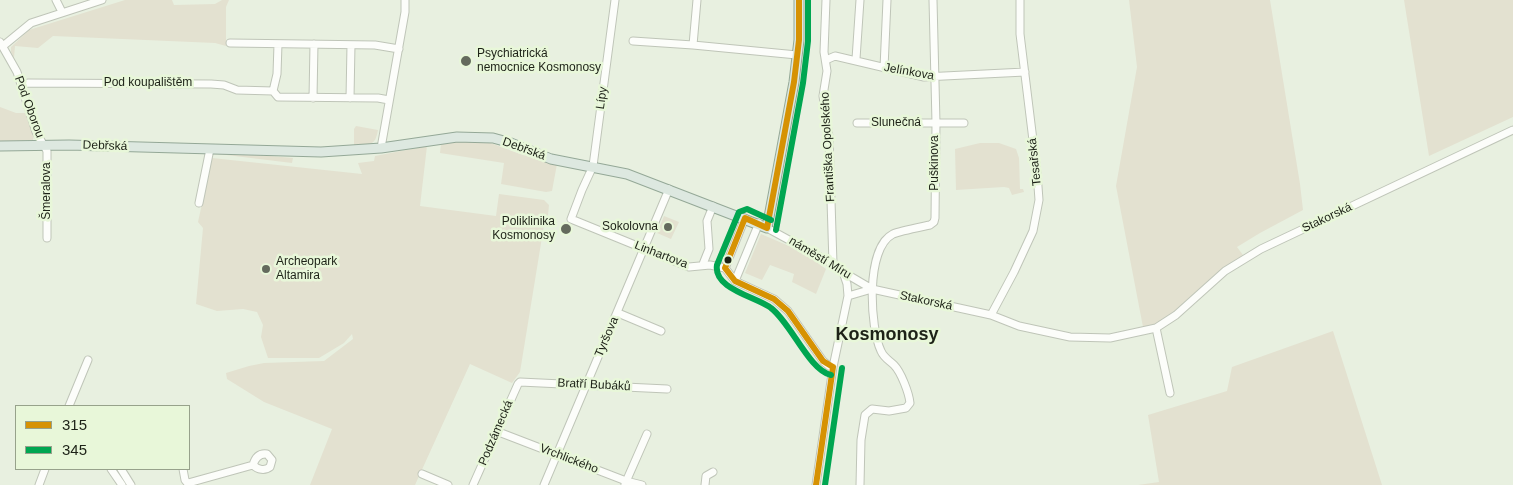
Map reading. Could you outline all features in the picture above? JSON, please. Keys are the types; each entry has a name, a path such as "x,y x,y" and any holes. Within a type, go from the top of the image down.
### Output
{"main road":[{"path":"767,228 794,82 799,40 799,0"},
{"name":"Debřská","path":"0,146 44,145 307,152 381,148 457,137 486,138 512,143 551,159 627,174 767,228"}],"street":[{"path":"56,0 62,12"},
{"path":"2,44 31,23 102,0"},
{"path":"381,148 405,12 405,0"},
{"name":"Lípy","path":"593,166 615,0"},
{"path":"693,45 698,0"},
{"name":"Františka Opolského","path":"826,0 824,16 827,71 823,96 829,137 833,264"},
{"path":"856,59 860,0"},
{"path":"884,68 887,0"},
{"name":"Puškinova","path":"872,290 876,263 880,249 886,240 893,234 930,225 934,222 936,123 933,0"},
{"name":"Tesařská","path":"991,315 1014,272 1032,231 1039,200 1024,72 1020,0"},
{"path":"633,41 797,55"},
{"path":"230,43 375,45 399,48"},
{"name":"Pod Oborou","path":"2,44 17,72 36,132 44,145"},
{"path":"273,91 277,74 278,44"},
{"path":"313,98 314,44"},
{"path":"350,98 351,45"},
{"name":"Jelínkova","path":"826,60 835,56 856,59 884,68 934,78 1024,72"},
{"name":"Pod koupalištěm","path":"22,85 28,83 224,84 234,89 273,91 278,97 389,100"},
{"name":"Slunečná","path":"857,123 964,123"},
{"name":"Stakorská","path":"872,290 991,315 1019,326 1070,337 1110,338 1156,328 1176,315 1225,271 1261,249 1513,130"},
{"name":"Šmeralova","path":"44,145 48,151 47,238"},
{"path":"199,203 210,149"},
{"name":"Linhartova","path":"593,166 571,219 689,267 703,264 725,268"},
{"name":"Tyršova","path":"544,485 618,313 668,189"},
{"path":"703,264 709,249 707,221 713,206"},
{"path":"745,218 725,268 735,281 774,299 788,311 823,361 833,367"},
{"path":"735,281 758,223"},
{"name":"náměstí Míru","path":"767,228 833,264 842,272 872,290"},
{"path":"816,485 833,367 848,296 847,284 842,272"},
{"path":"848,296 872,290 877,341 881,353 895,366 909,394 910,403 906,408 889,411 872,409 865,415 861,440 860,485"},
{"path":"618,313 661,331"},
{"path":"1156,328 1170,393"},
{"path":"69,405 88,360"},
{"name":"Bratří Bubáků","path":"520,382 667,389"},
{"name":"Podzámecká","path":"473,485 520,382"},
{"name":"Vrchlického","path":"496,431 625,483 642,485"},
{"path":"625,483 647,434"},
{"path":"182,470 185,480 189,484 253,465"},
{"path":"39,485 45,470"},
{"path":"112,470 122,485"},
{"path":"121,470 131,485"},
{"path":"705,485 706,476 713,472"},
{"path":"422,474 448,485"}],"shaded area":[{"path":"125,0 172,0 174,5 215,4 222,0 229,0 226,7 226,46 215,43 53,36 38,48 15,46 14,58 11,52 11,47 29,30"},
{"path":"1129,0 1270,0 1303,210 1237,247 1243,255 1156,327 1143,327 1116,186 1137,67"},
{"path":"1404,0 1513,0 1513,117 1429,156"},
{"path":"0,107 16,113 28,113 34,135 33,140 0,143"},
{"path":"356,126 378,130 371,144 354,145 354,129"},
{"path":"464,140 488,142 520,154 557,164 552,191 546,192 501,184 504,163 440,153 441,144"},
{"path":"980,143 999,143 1016,149 1019,158 1020,189 1023,189 1024,192 1012,195 1009,188 1004,187 956,190 955,149"},
{"path":"427,146 420,206 496,216 499,194 544,200 549,205 544,225 520,372 512,383 470,364 415,485 310,485 332,429 264,402 227,379 226,373 264,363 324,361 353,339 352,334 344,343 319,358 268,358 261,337 263,325 257,312 243,309 217,311 196,304 203,228 198,222 212,158 362,174 358,163 374,161 375,156"},
{"path":"218,154 248,154 293,158 292,163"},
{"name":"Sokolovna","path":"664,216 679,222 671,239 657,233"},
{"path":"761,234 803,252 826,269 816,294 792,282 794,274 770,265 762,280 745,273"},
{"path":"1333,331 1382,485 1138,485 1159,482 1148,415 1227,391 1232,367"}],"transit line":[{"name":"315","path":"767,228 794,82 799,40 799,0"},
{"name":"345","path":"776,230 803,83 808,41 808,0"},
{"name":"345","path":"771,220 747,209 739,212 717,265 718,273 729,286 771,308 786,324 815,365 831,375"},
{"name":"315","path":"767,228 745,218 725,268 735,281 774,299 788,311 823,361 833,367"},
{"name":"315","path":"816,485 833,367"},
{"name":"345","path":"825,485 842,368"}],"place":[{"name":"Psychiatrická nemocnice Kosmonosy","path":"466,61"},
{"name":"Sokolovna","path":"668,227"},
{"name":"Poliklinika Kosmonosy","path":"566,229"},
{"name":"Archeopark Altamira","path":"266,269"}],"district":[{"name":"Kosmonosy","path":"887,335"}]}
